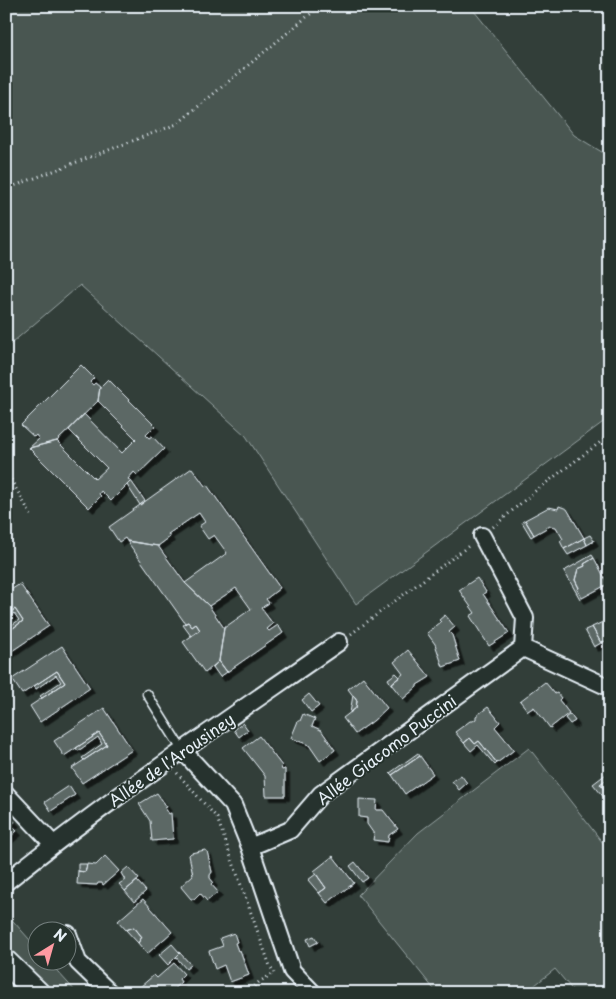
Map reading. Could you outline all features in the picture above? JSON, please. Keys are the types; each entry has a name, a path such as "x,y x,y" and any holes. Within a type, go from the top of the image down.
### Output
{"main road":[{"path":"6,962 38,993"}],"street":[{"path":"482,536 525,618 523,648 606,686 610,684"},
{"name":"Allée de l'Arousiney","path":"6,882 53,844 176,754 340,642"},
{"name":"Allée Giacomo Puccini","path":"250,847 290,830 321,794 523,648"},
{"path":"176,754 233,805 250,847 292,971 312,993"},
{"path":"6,794 53,844"},
{"path":"78,962 110,993"}],"lane":[{"path":"147,694 176,754"}],"path":[{"path":"6,189 177,124 320,6"},
{"path":"6,472 31,516"},
{"path":"176,754 174,769 217,818 278,980"},
{"path":"247,993 259,982 274,973"}],"shaded area":[{"path":"6,6 470,6 574,135 610,157 610,417 356,604 246,436 80,285 6,348"},
{"path":"529,748 610,852 610,993 575,993 555,969 525,993 437,993 358,895 418,833"},
{"path":"6,913 28,938 28,972 58,972 77,993 6,993"}],"building":[{"path":"81,365 94,378 90,382 100,387 98,401 57,441 29,448 39,439 21,425"},
{"path":"108,379 155,426 146,435 149,438 152,436 164,449 137,475 134,472 128,479 131,481 111,501 101,491 99,494 101,496 89,508 29,448 57,441 95,479 107,468 69,430 84,414 122,453 136,439 98,401 100,387"},
{"path":"192,468 205,486 207,485 280,588 266,599 269,603 261,608 273,624 267,629 269,631 278,625 283,633 227,672 219,661 224,628 251,609 236,588 209,606 185,583 227,553 214,535 208,539 199,526 205,522 199,513 168,534 170,537 158,546 127,541 125,538 119,542 109,527"},
{"path":"131,481 145,501 140,505 127,485"},
{"path":"559,506 567,509 584,538 564,549 560,541 563,539 556,527 550,526 534,535 525,520 549,507 558,509"},
{"path":"525,520 534,535 531,537 522,522"},
{"path":"590,535 594,541 587,545 584,538"},
{"path":"584,538 587,545 568,555 564,549"},
{"path":"127,541 158,546 185,583 209,606 224,628 219,661 205,673 183,642 200,630 196,624 192,627 188,622 185,623"},
{"path":"592,555 594,558 578,569 575,580 582,598 580,599 564,571"},
{"path":"594,558 608,584 582,598 575,580 578,569"},
{"path":"477,578 486,592 483,594 509,633 489,646 470,616 475,613 459,590"},
{"path":"20,584 49,626 6,655 6,633 23,621 15,609 6,615 6,593"},
{"path":"15,609 23,621 6,633 6,629 19,620 14,613 6,619 6,615"},
{"path":"445,615 455,627 449,632 452,635 460,661 443,667 435,644 427,633 441,622 439,620"},
{"path":"610,617 610,650 605,641 601,643 592,627"},
{"path":"188,622 192,627 196,624 200,630 191,636 183,625"},
{"path":"592,627 601,643 594,647 585,630"},
{"path":"62,646 90,688 40,722 30,706 65,683 57,671 22,694 12,679"},
{"path":"408,650 430,677 417,685 403,699 391,684 403,674 394,662"},
{"path":"219,661 227,672 220,677 213,667"},
{"path":"57,671 65,683 42,698 40,696 61,682 56,675 36,689 34,686"},
{"path":"396,673 400,677 391,684 388,679"},
{"path":"363,677 387,708 355,734 343,718 356,708 357,701 348,689"},
{"path":"545,682 561,698 559,700 569,713 550,728 534,707 528,711 520,701"},
{"path":"309,694 319,706 311,712 302,700"},
{"path":"353,695 357,701 356,708 350,713"},
{"path":"488,707 500,722 495,727 514,750 497,763 479,741 475,744 470,738 464,743 455,732 476,719 476,716"},
{"path":"104,708 132,750 82,783 72,768 107,745 99,733 64,756 54,741"},
{"path":"303,714 315,719 312,726 321,730 335,750 320,761 309,745 291,738"},
{"path":"570,714 575,721 570,724 565,718"},
{"path":"243,723 248,730 239,737 234,730"},
{"path":"99,733 107,745 84,760 82,758 102,744 98,737 78,751 76,748"},
{"path":"259,736 282,766 282,770 285,769 285,796 266,796 265,776 243,748"},
{"path":"470,738 475,744 479,741 497,763 495,765 478,745 471,751 464,743"},
{"path":"418,753 420,756 392,775 390,773"},
{"path":"420,756 433,774 405,794 392,775"},
{"path":"606,774 609,778 600,784 610,797 610,805 593,784"},
{"path":"461,775 467,783 459,790 452,781"},
{"path":"610,777 610,797 600,784"},
{"path":"69,786 75,795 51,811 45,802"},
{"path":"157,793 167,807 165,808 169,814 171,813 173,839 152,841 150,821 139,804"},
{"path":"359,799 377,800 376,810 383,810 398,829 389,835 388,842 373,840 374,834 367,824 367,818 359,817"},
{"path":"6,812 15,822 11,825 17,831 6,840"},
{"path":"207,851 212,872 210,878 213,882 211,884 218,892 207,901 200,893 194,899 191,899 181,887 193,875 189,855"},
{"path":"105,856 119,871 103,885 102,883 97,885 77,884 78,871 85,872 87,864 96,865"},
{"path":"333,856 354,883 327,903 319,893 326,888 314,871"},
{"path":"355,862 368,878 362,882 350,866"},
{"path":"78,864 87,864 85,872 78,871"},
{"path":"128,867 139,879 125,891 119,884 125,880 121,873"},
{"path":"316,874 326,888 319,893 308,880"},
{"path":"137,881 146,891 134,902 125,891"},
{"path":"143,899 172,932 147,954 138,943 142,937 134,927 126,930 118,921"},
{"path":"134,927 142,937 138,943 126,930"},
{"path":"234,933 237,942 235,943 238,951 240,950 249,975 230,982 224,965 215,969 209,951 223,946 220,938"},
{"path":"314,936 318,942 310,946 307,939"},
{"path":"172,944 180,953 168,965 159,955"},
{"path":"180,953 191,965 186,969 176,957"},
{"path":"174,963 184,974 179,979 181,982 169,993 166,990 163,993 145,993 140,987 154,975 157,978"}]}
